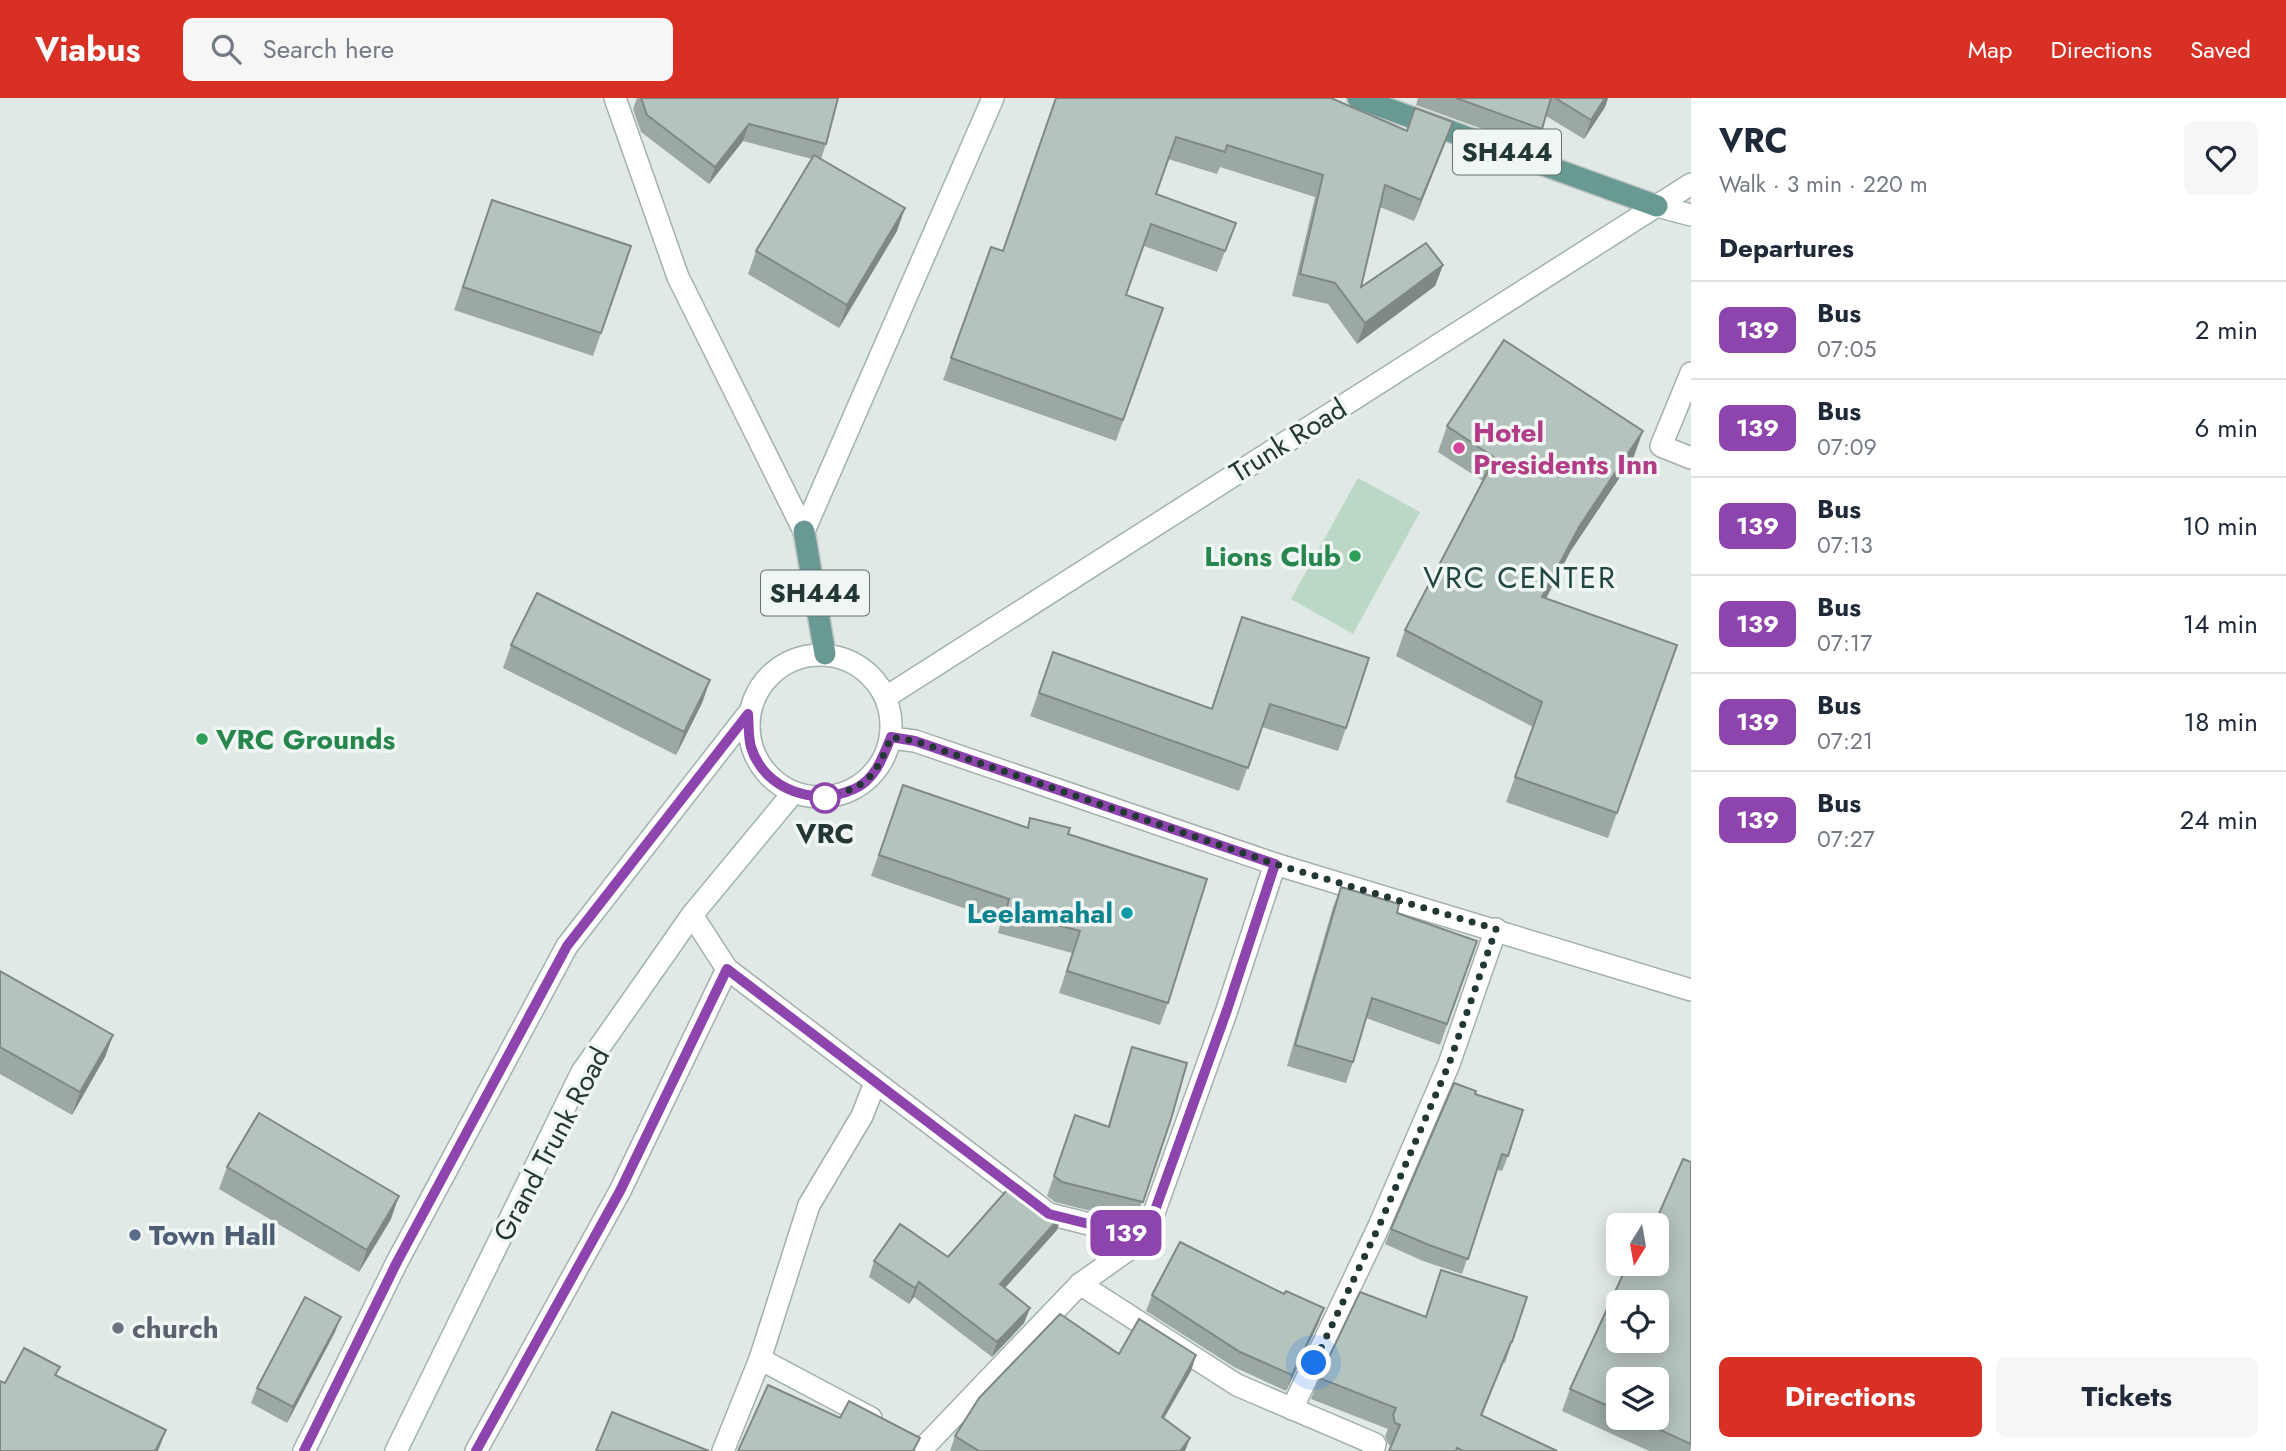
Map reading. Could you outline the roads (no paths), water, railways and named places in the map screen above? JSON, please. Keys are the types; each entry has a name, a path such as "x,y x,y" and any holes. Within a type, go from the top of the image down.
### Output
{"main road":[{"name":"SH444","path":"1357,98 1657,206"},
{"name":"SH444","path":"804,531 825,654"}],"street":[{"path":"615,98 678,277 804,531"},
{"path":"804,531 993,98"},
{"name":"Trunk Road","path":"886,697 1691,184"},
{"path":"1657,206 1691,215"},
{"path":"1691,373 1661,446 1691,458"},
{"path":"304,1451 397,1262 567,946 748,714 761,684 785,662 804,656 825,654 850,661 871,675 886,697 892,716 891,737 879,767 856,789 825,798 793,793 767,775 750,747 748,714"},
{"path":"891,737 915,741 1275,864 1691,990"},
{"name":"Grand Trunk Road","path":"396,1451 583,1072 692,915 793,793"},
{"path":"760,1359 929,1449 1080,1284 1145,1238 1227,1010 1275,864"},
{"path":"692,915 727,969 1049,1214 1145,1238"},
{"path":"1292,1409 1379,1226 1449,1064 1496,929"},
{"path":"476,1451 620,1191 727,969"},
{"path":"723,1451 760,1359 809,1205 862,1116 875,1083"},
{"path":"1080,1284 1237,1385 1376,1444 1373,1451"}],"place":[{"name":"Hotel Presidents Inn","path":"1459,448"},
{"name":"Lions Club","path":"1355,556"},
{"name":"VRC Grounds","path":"202,739"},
{"name":"VRC","path":"825,798"},
{"name":"Leelamahal","path":"1127,913"},
{"name":"Town Hall","path":"135,1235"},
{"name":"church","path":"118,1328"}],"district":[{"name":"VRC CENTER","path":"1520,578"}]}
